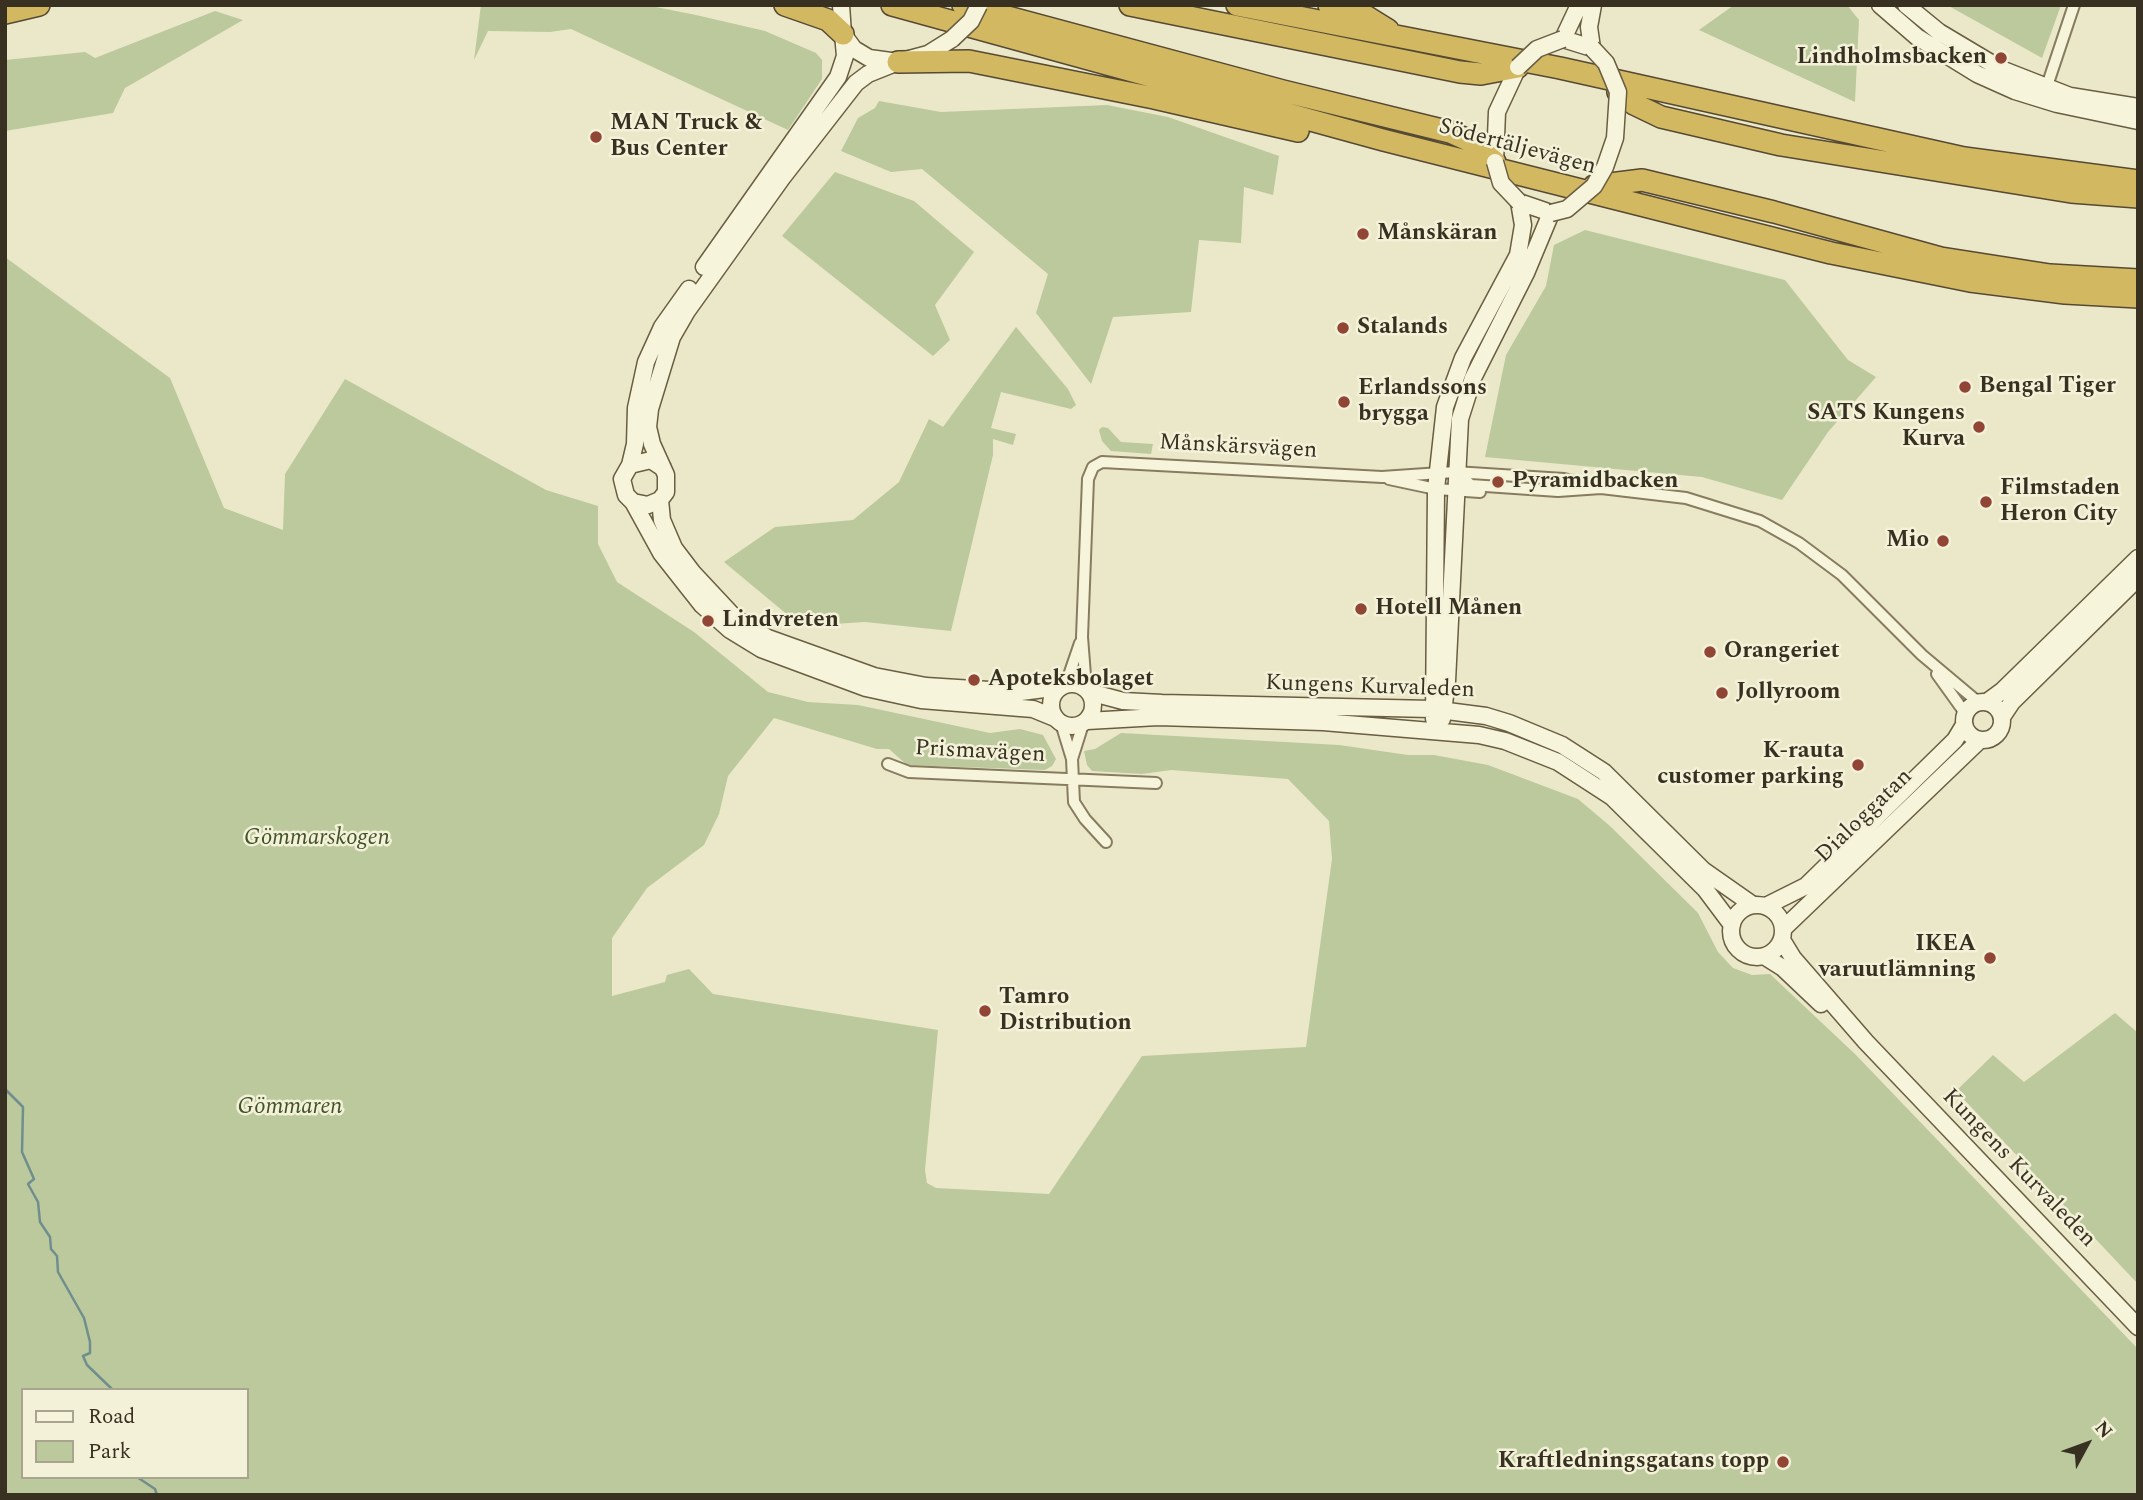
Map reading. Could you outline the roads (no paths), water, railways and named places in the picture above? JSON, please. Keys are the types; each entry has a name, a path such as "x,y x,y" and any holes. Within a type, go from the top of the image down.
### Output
{"highway":[{"path":"5,13 38,5"},
{"path":"785,5 828,20 841,18"},
{"name":"Södertäljevägen","path":"892,5 1662,213 1947,278 2066,293 2138,297"},
{"path":"962,5 1374,115 1450,132 1470,141 1495,162"},
{"path":"1130,5 1482,74 1518,67"},
{"path":"1237,5 1560,68 1952,155 2104,178 2138,179"},
{"path":"1329,5 1359,12 1399,36"},
{"path":"898,62 969,61 1154,98 1409,156 1471,162"},
{"path":"1618,92 1634,104 1661,117 1781,145 2071,192 2138,197"},
{"path":"1594,186 1642,180 1774,212 1941,258 2050,275 2138,280"}],"street":[{"path":"979,5 971,21 952,40 928,54 868,74 856,83 782,178 687,311 672,337 650,409 652,444 668,483 660,500 662,520 674,548 693,573 735,618 768,638 874,676 926,686 1021,692 1063,686 1088,690"},
{"path":"1563,39 1578,5"},
{"path":"1592,48 1590,27 1593,5"},
{"path":"1880,5 1945,57 2015,92 2138,107"},
{"path":"1906,5 1967,50 2044,94 2095,114 2138,121"},
{"path":"2044,94 2074,5"},
{"path":"841,18 854,49 869,58 898,62"},
{"path":"841,18 845,56 838,77 662,327 640,382 630,464 622,480 623,488 634,502 661,553 702,605 730,631 761,649 866,688 921,700 1033,709 1073,726 1085,722 1094,706 1088,690 1082,637"},
{"path":"1438,710 1436,489 1446,407 1453,383 1475,335 1518,255 1523,225 1519,206 1501,183 1495,162 1497,113 1518,67 1537,49 1563,39 1592,48 1606,63 1618,92 1615,138 1605,167 1594,186 1567,209 1550,215 1519,206"},
{"path":"1437,731 1460,419 1472,378 1526,273 1550,215"},
{"path":"630,464 651,460 663,468"},
{"name":"Månskärsvägen","path":"1082,637 1088,479 1093,467 1108,461 1382,477 1455,472 1563,479 1601,488 1686,498 1736,512 1769,526 1816,554 1842,575 1974,710"},
{"name":"Månskärsvägen","path":"1382,477 1454,491 1556,496 1601,488"},
{"path":"634,502 648,505 660,500"},
{"name":"Dialoggatan","path":"1760,906 1806,886 1955,740 1974,710 2002,691 2138,558"},
{"path":"2002,717 1995,706 1974,710 1973,737 1980,740 1995,736 2002,717 2012,702 2138,578"},
{"path":"1058,720 1051,706 1063,686 1082,637"},
{"name":"Månskärsvägen","path":"1922,655 1974,710"},
{"name":"Kungens Kurvaleden","path":"1088,690 1123,701 1438,710 1509,723 1576,753 1620,786 1717,882 1760,906"},
{"name":"Kungens Kurvaleden","path":"1085,722 1158,717 1274,720 1479,735 1515,744 1542,754 1596,785 1628,811 1705,889 1732,925"},
{"name":"Prismavägen","path":"1058,720 1072,759"},
{"name":"Prismavägen","path":"1085,722 1072,759 1074,802 1085,819 1107,842"},
{"name":"Dialoggatan","path":"1782,935 1980,740"},
{"name":"Prismavägen","path":"888,764 909,772 1156,783"},
{"path":"1760,906 1778,915 1782,935 1771,953 1755,957 1739,950 1731,934 1732,925 1740,912 1760,906"},
{"name":"Kungens Kurvaleden","path":"1782,935 1793,958 1866,1042 2138,1327"},
{"name":"Kungens Kurvaleden","path":"1764,956 1783,968 1866,1042"}],"waterway":[{"path":"5,1089 23,1107 22,1152 34,1179 28,1184 38,1202 40,1222 50,1237 51,1249 57,1256 58,1272 84,1318 90,1353 83,1356 87,1365 111,1388"},
{"path":"140,1479 155,1489 157,1495"}],"place":[{"name":"Lindholmsbacken","path":"2001,58"},
{"name":"MAN Truck & Bus Center","path":"596,137"},
{"name":"Månskäran","path":"1363,234"},
{"name":"Stalands","path":"1343,328"},
{"name":"Bengal Tiger","path":"1965,387"},
{"name":"Erlandssons brygga","path":"1344,402"},
{"name":"SATS Kungens Kurva","path":"1979,427"},
{"name":"Pyramidbacken","path":"1498,482"},
{"name":"Filmstaden Heron City","path":"1986,502"},
{"name":"Mio","path":"1943,541"},
{"name":"Hotell Månen","path":"1361,609"},
{"name":"Lindvreten","path":"708,621"},
{"name":"Orangeriet","path":"1710,652"},
{"name":"Apoteksbolaget","path":"974,680"},
{"name":"Jollyroom","path":"1722,693"},
{"name":"K-rauta customer parking","path":"1858,765"},
{"name":"IKEA varuutlämning","path":"1990,958"},
{"name":"Tamro Distribution","path":"985,1011"},
{"name":"Kraftledningsgatans topp","path":"1783,1462"}],"park label":[{"name":"Gömmarskogen","path":"317,839"},
{"name":"Gömmaren","path":"290,1108"}]}
